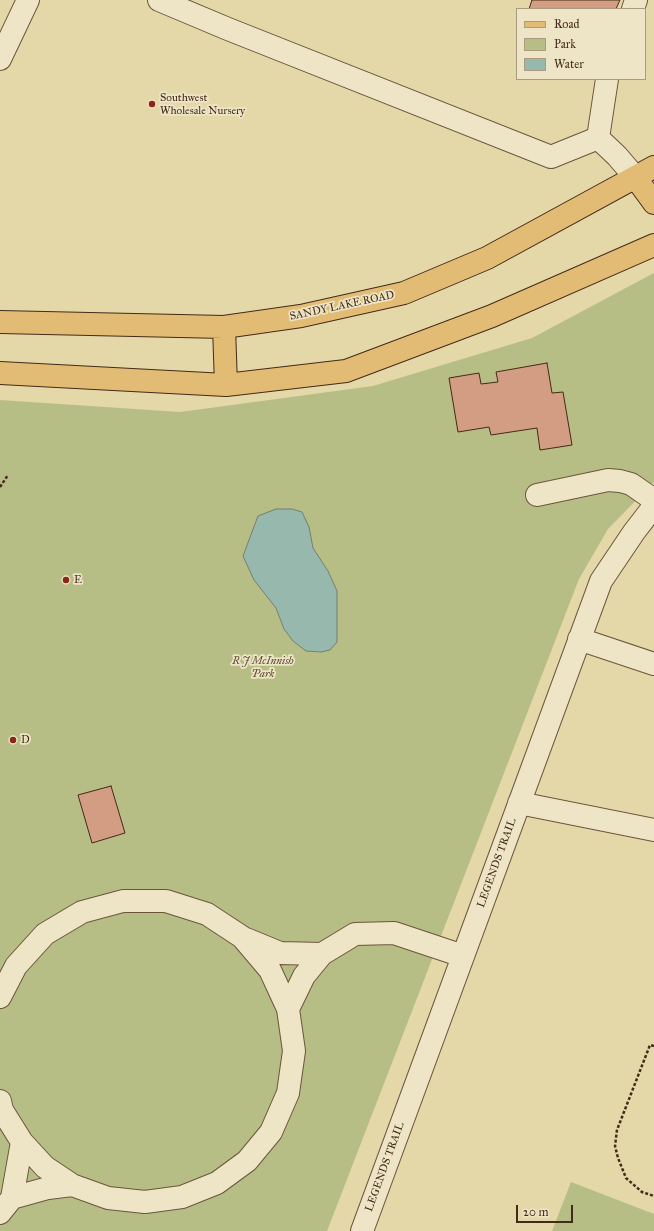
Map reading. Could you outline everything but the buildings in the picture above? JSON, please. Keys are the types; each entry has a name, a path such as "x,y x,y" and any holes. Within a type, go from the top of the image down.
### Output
{"main road":[{"path":"645,172 654,203"},
{"name":"SANDY LAKE ROAD","path":"0,322 224,327 300,316 404,293 487,258 645,172"},
{"path":"0,373 226,385 346,371 492,316 654,245"},
{"path":"224,327 226,385"}],"lane":[{"path":"0,59 28,0"},
{"path":"159,0 235,32 551,156 598,138"},
{"path":"598,138 607,80"},
{"path":"598,138 617,156 645,172"},
{"path":"537,495 608,480 630,484 654,500"},
{"name":"LEGENDS TRAIL","path":"362,1231 601,581 634,532 654,506"},
{"path":"579,639 654,664"},
{"path":"519,803 654,830"},
{"path":"0,997 16,966 45,934 82,912 123,901 166,901 207,914 242,937 280,953 322,954"},
{"path":"288,1009 304,976 322,954 355,934 394,933 463,956"},
{"path":"0,1102 2,1110 22,1142 45,1166 72,1185 108,1198 145,1202 182,1197 217,1183 247,1161 271,1132 288,1093 294,1051 288,1009 270,970 242,937"},
{"path":"6,1205 22,1142"},
{"path":"6,1205 48,1188 72,1185"}],"path":[{"path":"0,487 8,475"},
{"path":"654,1046 650,1045 617,1130 615,1146 626,1178 642,1192 654,1196"}],"green space":[{"name":"R J McInnish Park","path":"654,273 654,482 608,529 579,579 327,1231 0,1231 0,400 180,412 373,386 532,338"},
{"path":"571,1182 654,1214 654,1231 552,1231"}],"water":[{"path":"276,509 292,509 302,512 309,527 313,548 328,571 337,591 337,642 330,650 321,652 306,651 293,641 284,629 276,608 254,580 243,556 258,516"}],"place":[{"name":"Southwest Wholesale Nursery","path":"152,104"},
{"name":"E","path":"66,580"},
{"name":"D","path":"13,740"}]}
